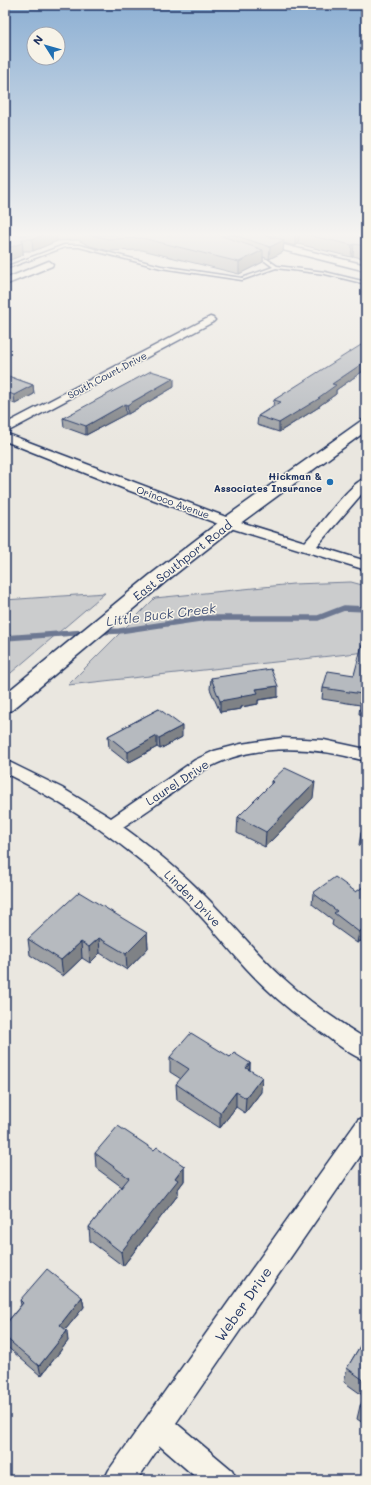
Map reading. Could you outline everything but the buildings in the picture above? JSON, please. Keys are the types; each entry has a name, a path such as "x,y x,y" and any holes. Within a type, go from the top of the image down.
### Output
{"main road":[{"name":"East Southport Road","path":"5,704 70,649 229,523 366,424"}],"street":[{"name":"South Court Drive","path":"5,429 210,320"},
{"name":"Orinoco Avenue","path":"5,437 129,486 229,523 366,566"},
{"path":"308,547 318,538 348,500 366,482"},
{"name":"Laurel Drive","path":"111,826 199,765 248,747 293,743 340,748 366,755"},
{"name":"Linden Drive","path":"5,766 68,799 111,826 145,852 191,894 280,988 325,1024 366,1051"},
{"name":"Weber Drive","path":"120,1480 366,1128"},
{"path":"158,1426 222,1480"}],"shaded area":[{"path":"351,582 366,586 366,652 68,685 155,598 293,584"},
{"path":"105,593 5,678 5,600"}],"waterway":[{"name":"Little Buck Creek","path":"98,632 119,631 206,618 318,618 344,608 366,609"},
{"name":"Little Buck Creek","path":"5,638 87,632"}],"place":[{"name":"Hickman & Associates Insurance","path":"330,482"}]}
